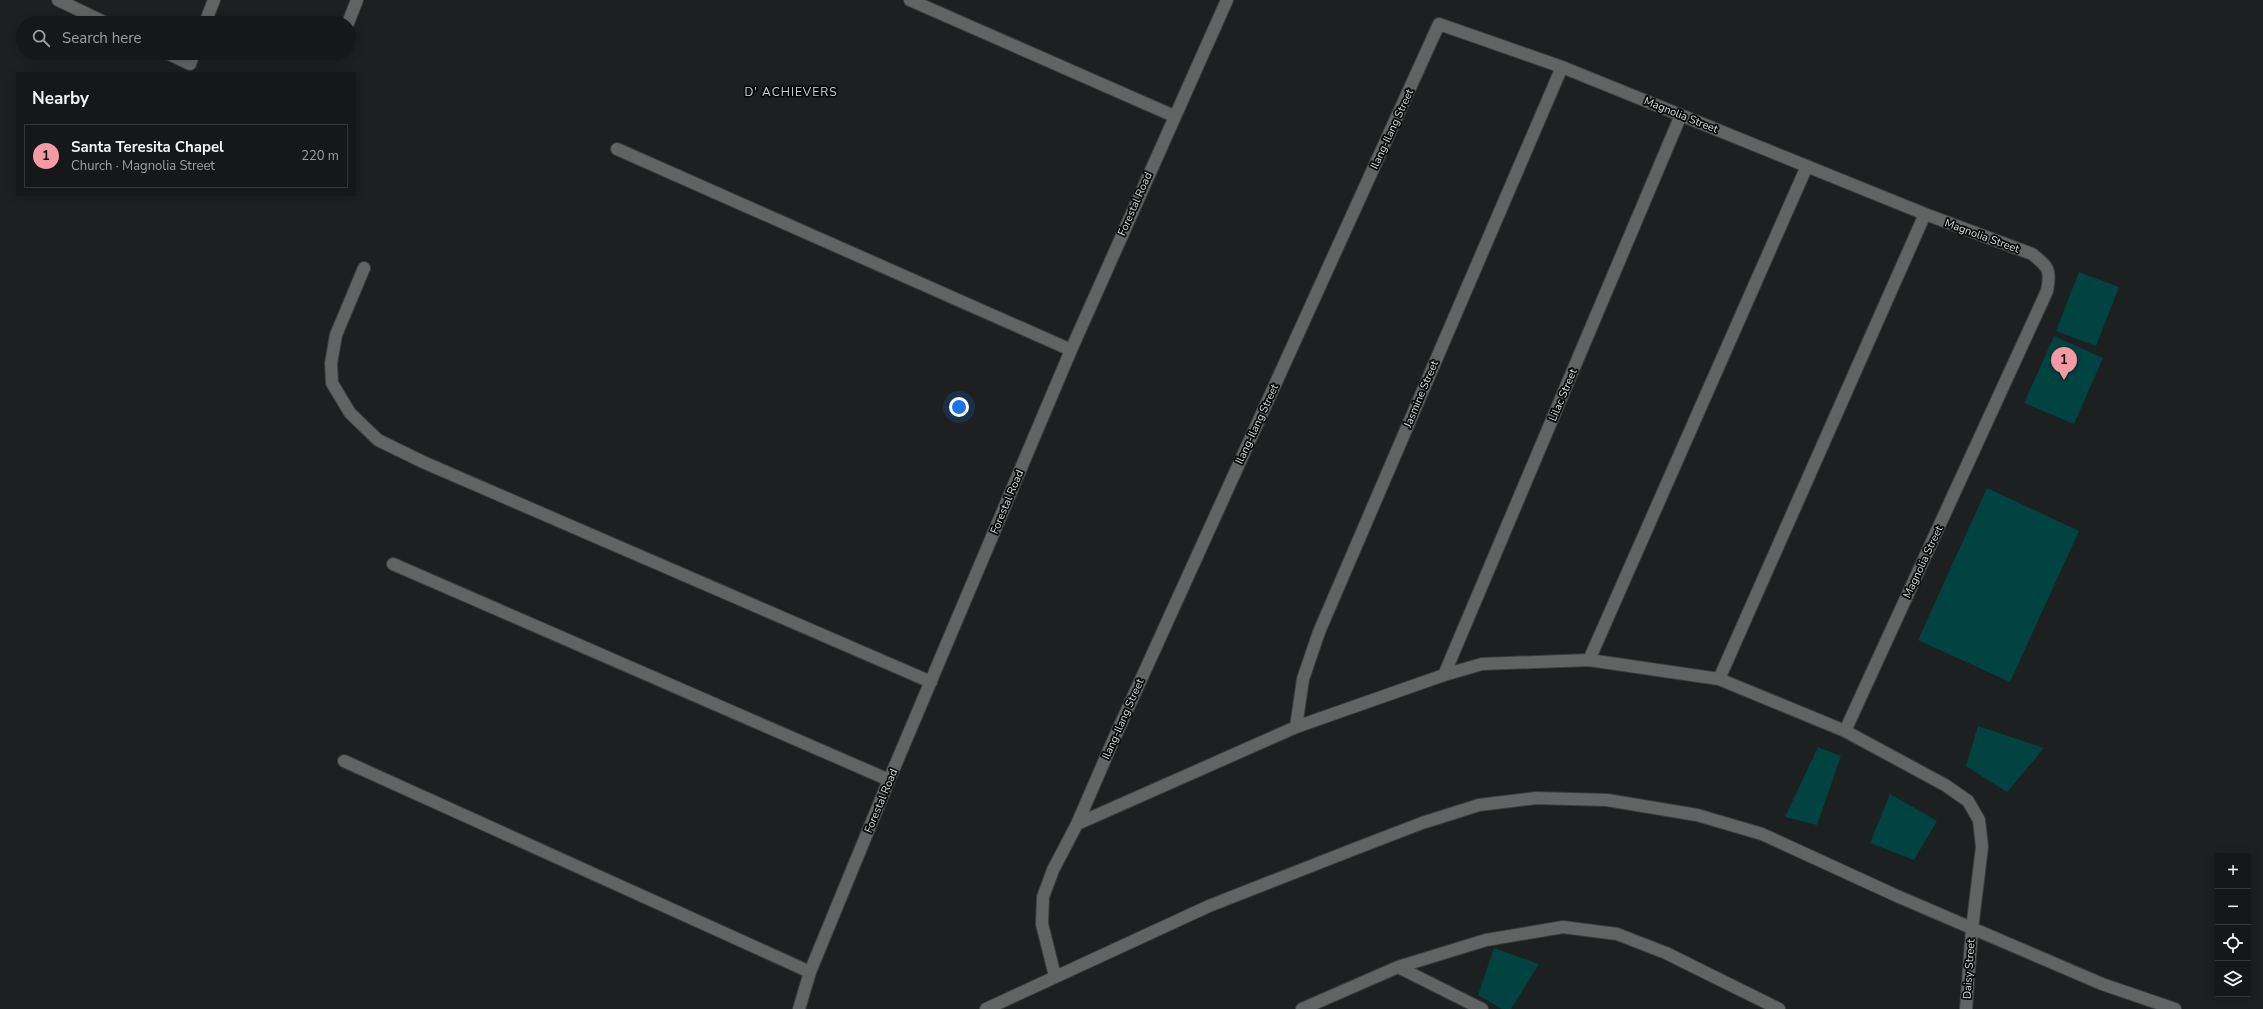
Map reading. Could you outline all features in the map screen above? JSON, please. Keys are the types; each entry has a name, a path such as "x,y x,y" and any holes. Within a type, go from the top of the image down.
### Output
{"street":[{"path":"58,0 91,16"},
{"path":"208,16 214,0"},
{"path":"351,16 357,0"},
{"path":"910,0 1174,116"},
{"name":"Forestal Road","path":"799,1009 810,972 1070,350 1227,0"},
{"name":"Magnolia Street","path":"1439,24 1562,67 1925,214 2032,254 2045,263 2050,275 2047,292 1845,731"},
{"name":"Ilang-Ilang Street","path":"1055,976 1042,924 1043,897 1053,870 1077,824 1116,734 1439,24"},
{"path":"182,60 190,64 191,60"},
{"name":"Jasmine Street","path":"1296,727 1303,679 1319,632 1562,67"},
{"name":"Lilac Street","path":"1444,674 1681,115"},
{"path":"618,149 1070,350"},
{"path":"1589,660 1807,166"},
{"path":"1718,679 1925,214"},
{"path":"364,268 336,335 331,363 332,383 350,413 378,440 430,465 931,682"},
{"path":"393,564 889,780"},
{"name":"Daisy Street","path":"1077,824 1296,727 1444,674 1482,664 1589,660 1718,679 1845,731 1945,785 1968,801 1979,820 1982,847 1972,929 1966,1009"},
{"path":"344,761 810,972"},
{"path":"986,1009 1209,906 1422,823 1478,805 1536,798 1607,800 1697,815 1762,834 1972,929 2102,984 2176,1009"},
{"path":"1302,1009 1398,967 1486,940 1564,927 1617,934 1659,950 1779,1009"},
{"path":"1398,967 1482,1009"}],"building":[{"path":"2079,272 2119,287 2096,346 2056,331"},
{"path":"2054,336 2103,358 2074,424 2024,403"},
{"path":"1987,488 2079,531 2010,682 1918,640"},
{"path":"1978,726 2044,748 2007,792 1966,766"},
{"path":"1818,747 1841,756 1817,825 1785,817"},
{"path":"1890,794 1937,821 1914,860 1870,843"},
{"path":"1494,948 1539,964 1511,1009 1502,1009 1478,995"}],"place":[{"name":"Santa Teresita Chapel","path":"2064,380"}],"district":[{"name":"D' ACHIEVERS","path":"791,92"}]}
